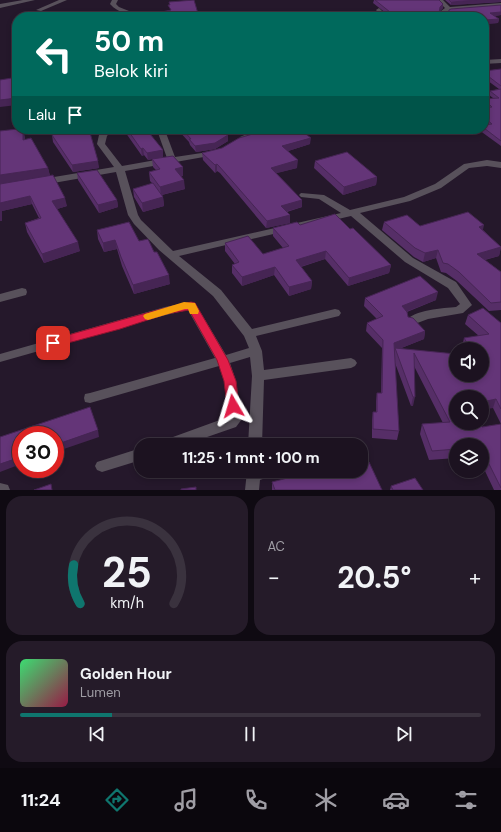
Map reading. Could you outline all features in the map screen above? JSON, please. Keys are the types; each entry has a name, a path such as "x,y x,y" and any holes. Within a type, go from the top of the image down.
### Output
{"street":[{"path":"0,6 32,0"},
{"path":"39,10 64,0"},
{"path":"115,0 113,4 117,8 128,12"},
{"path":"440,0 449,8"},
{"path":"444,12 449,8 501,5"},
{"path":"489,61 501,60"},
{"path":"104,134 101,144 120,170 133,215 137,222 163,248 217,293 249,334 256,351 258,376 255,438"},
{"path":"163,134 172,160"},
{"path":"235,142 252,136 253,134"},
{"path":"34,183 120,170 172,160 201,157 224,150"},
{"path":"172,254 351,213 425,193 467,166 487,163 501,165"},
{"path":"304,196 321,197 351,213 409,260 452,285 466,304 459,310 426,315 412,321"},
{"path":"0,298 22,292"},
{"path":"0,358 165,311 191,306 222,360 230,381 234,419 226,426 189,438"},
{"path":"249,334 335,313"},
{"path":"90,398 256,351"},
{"path":"258,376 351,363"},
{"path":"102,466 134,456"}],"building":[{"path":"194,0 198,12 162,12 171,10 168,5 170,5 169,2"},
{"path":"375,0 439,0 443,4 440,7 439,12 390,12"},
{"path":"449,0 477,0 451,2"},
{"path":"501,5 501,12 490,13 499,19 489,20 489,12 449,12 451,9"},
{"path":"501,69 501,86 489,77 489,70"},
{"path":"12,78 12,99 0,100 0,80"},
{"path":"501,89 501,141 489,132 489,124 492,124 489,121 489,107 492,107 489,104 489,99 499,98 490,91"},
{"path":"12,130 12,134 23,134 23,140 31,138 48,168 0,175 0,131"},
{"path":"90,134 98,161 72,165 52,135"},
{"path":"130,134 150,134 163,150 147,153 143,148 141,149"},
{"path":"186,134 228,135 215,143 195,146 189,139 191,139"},
{"path":"253,134 306,134 311,138 282,146 298,160 271,168 302,200 281,206 290,215 267,221 219,166 217,164 215,165 202,153 222,148 239,138"},
{"path":"347,152 377,177 344,187 315,161"},
{"path":"173,156 183,167 175,169 184,180 160,187 149,172 160,169 152,159"},
{"path":"97,170 117,200 98,205 77,173"},
{"path":"53,175 65,198 52,201 78,242 42,254 25,223 41,218 30,196 0,203 0,184"},
{"path":"153,183 163,197 142,203 133,189"},
{"path":"468,212 484,225 479,227 501,247 477,254 501,272 501,302 491,303 459,272 448,264 443,263 438,250 425,253 415,248 384,222 407,215 420,226"},
{"path":"335,214 350,229 353,228 391,265 349,278 326,251 296,260 312,281 289,287 275,267 242,277 232,265 239,262 225,243 248,236 263,254 289,246 273,228 297,222 300,225"},
{"path":"129,222 139,241 148,239 154,252 157,252 169,275 133,285 115,240 103,243 97,230"},
{"path":"420,276 438,292 402,306 407,312 408,317 413,318 425,331 394,343 399,431 373,429 373,412 377,412 377,393 382,393 383,340 367,323 383,316 365,298"},
{"path":"483,308 501,323 501,409 496,399 489,400 489,390 449,390 449,420 414,353 415,397 413,397 395,348 449,353 449,382 489,382 489,342 467,342 464,338 489,334 468,315"},
{"path":"90,407 98,430 64,442 64,426 33,426"},
{"path":"449,422 449,430 489,430 489,426 501,424 501,488 489,464 489,438 449,438 449,450 432,451 422,424"},
{"path":"12,433 12,460 0,464 0,437"},
{"path":"368,462 382,490 275,490 272,482 288,478 368,478"},
{"path":"415,478 423,490 393,490 391,486"},
{"path":"51,484 52,490 34,490"},
{"path":"196,487 196,490 181,490 181,489"}],"slow traffic":[{"path":"148,316 184,306 191,306 194,311"}],"route":[{"path":"53,343 165,311 184,306 191,306 222,360 230,381 233,406"}]}
